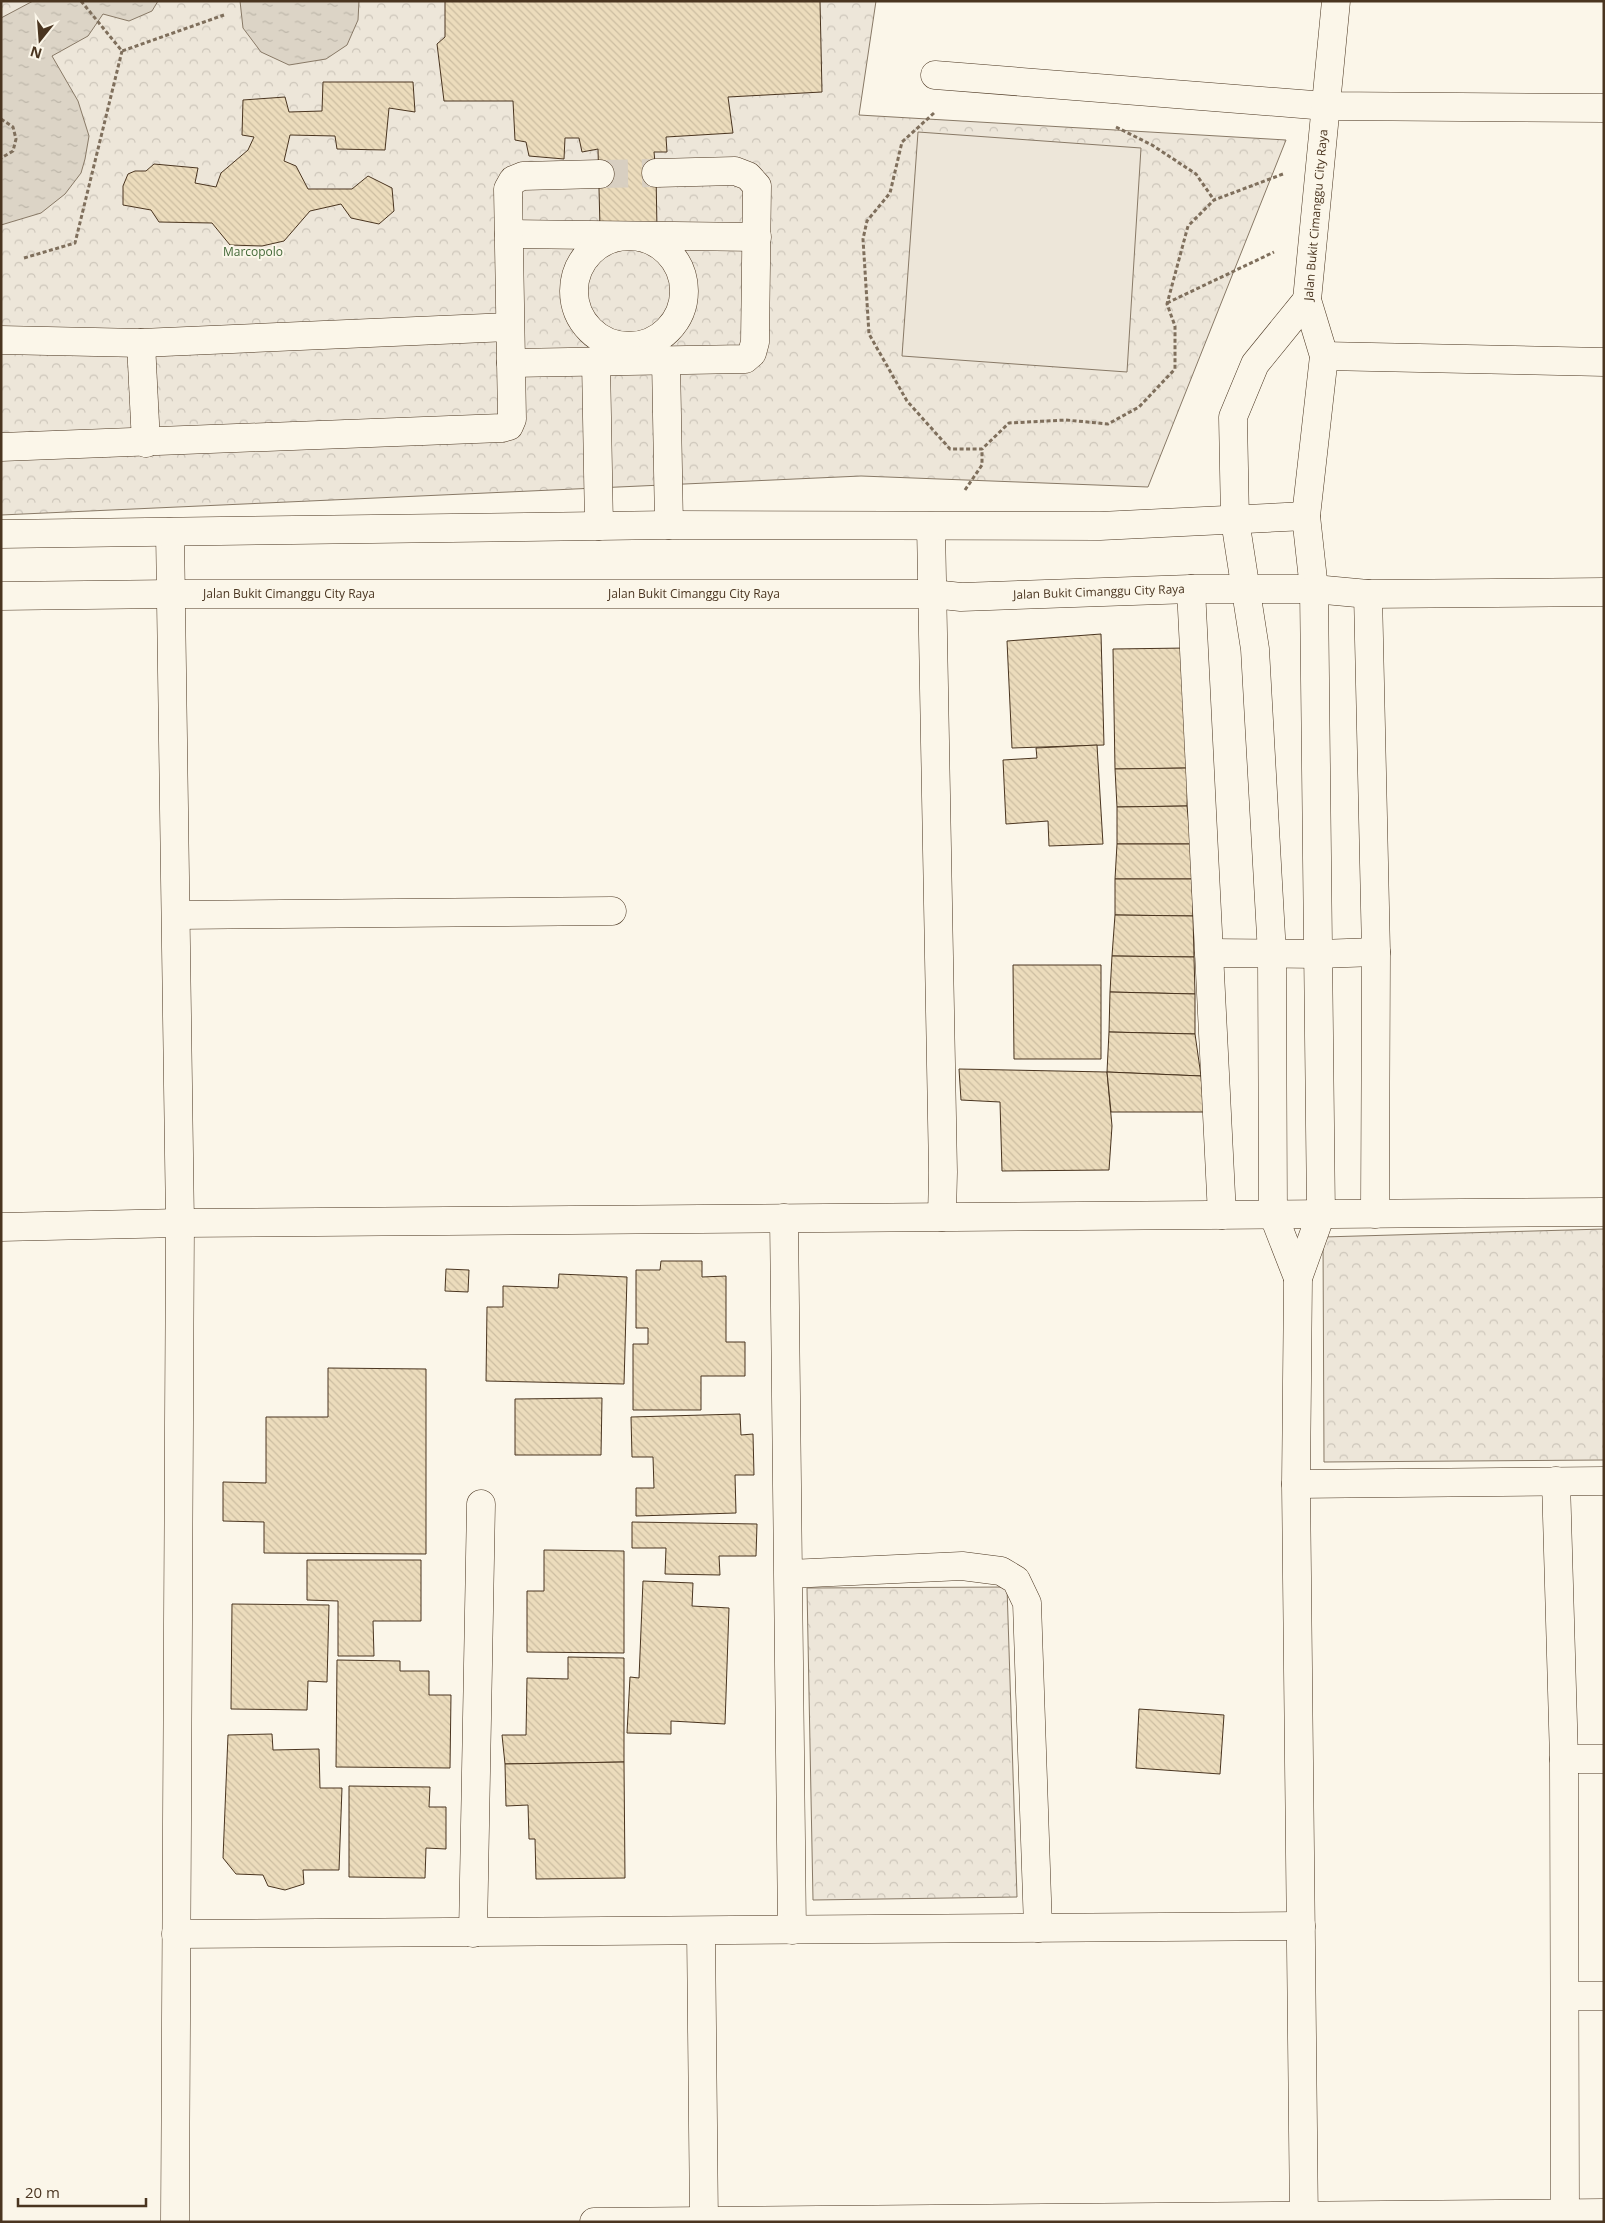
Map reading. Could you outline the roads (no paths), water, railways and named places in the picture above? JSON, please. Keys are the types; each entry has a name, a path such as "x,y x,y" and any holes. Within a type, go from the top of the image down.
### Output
{"street":[{"name":"Jalan Bukit Cimanggu City Raya","path":"1,596 171,594 933,594 961,597 1191,589 1314,589 1306,516 1324,356 1307,300 1336,1"},
{"path":"935,75 1326,106 1604,108"},
{"path":"511,363 596,362 630,354 662,336 674,324 681,309 684,292 674,260 662,247 647,239 629,235 610,238 595,246 583,259 576,275 574,292 577,309 584,325 597,337 630,354 666,360 744,359 752,353 755,342 757,186 748,176 735,171 656,173"},
{"path":"1,447 146,443 502,428 509,426 512,419 508,189 512,180 523,176 600,174"},
{"path":"508,234 757,237"},
{"path":"1298,1278 1273,1214 1272,954 1255,649 1235,520 1233,417 1255,364 1307,300"},
{"path":"1,340 141,343 509,326"},
{"path":"141,343 146,443"},
{"path":"1324,356 1604,362"},
{"path":"666,360 669,525"},
{"path":"596,362 598,526"},
{"path":"1,534 669,525 1100,526 1306,516"},
{"path":"931,526 942,1216"},
{"path":"170,532 180,1223 175,2222"},
{"path":"1191,589 1222,1215"},
{"path":"1304,2219 1296,1484 1298,1278 1321,1214 1314,589 1368,594 1604,592"},
{"path":"1368,594 1376,952 1375,1214"},
{"path":"177,914 612,911"},
{"path":"1209,953 1319,954 1376,952"},
{"path":"1,1227 180,1223 1604,1212"},
{"path":"784,1218 792,1930"},
{"path":"1296,1484 1604,1481"},
{"path":"1556,1482 1564,1759 1565,2214"},
{"path":"473,1932 480,1504"},
{"path":"789,1574 962,1566 1001,1571 1016,1580 1027,1603 1038,1928"},
{"path":"1564,1759 1604,1759"},
{"path":"176,1934 1301,1926"},
{"path":"701,1931 704,2221"},
{"path":"1566,1996 1604,1996"},
{"path":"594,2222 1304,2219 1604,2214"}],"water":[{"path":"33,1 158,1 152,11 129,21 103,14 88,36 52,56 78,101 89,136 81,173 65,194 41,213 1,225 1,18"},
{"path":"240,1 359,1 358,20 347,45 326,59 289,65 261,52 243,28"}],"tunnel":[{"path":"600,174 656,173"}],"park label":[{"name":"Marcopolo","path":"253,252"}]}
